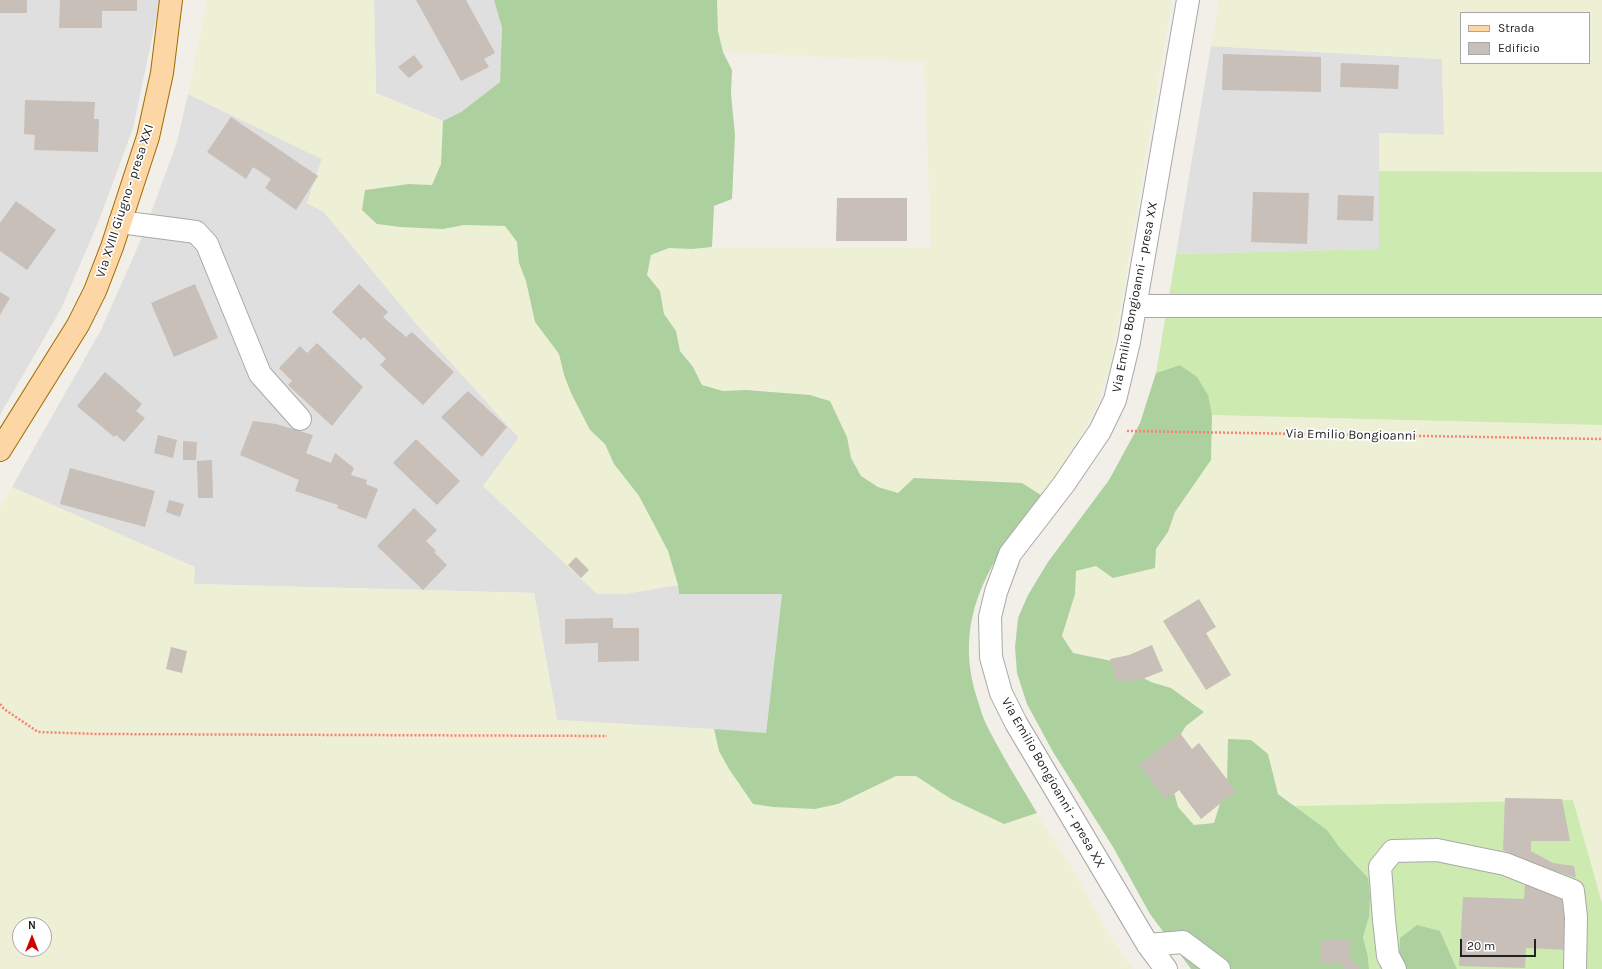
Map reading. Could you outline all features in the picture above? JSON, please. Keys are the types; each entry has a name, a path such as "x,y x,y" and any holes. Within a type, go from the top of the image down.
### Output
{"main road":[{"name":"Via XVIII Giugno - presa XXI","path":"0,450 78,325 95,291 112,247 148,137 162,73 171,0"}],"street":[{"name":"Via Emilio Bongioanni - presa XX","path":"1166,969 1148,946 1016,723 1001,693 990,657 990,617 996,592 1010,554 1064,484 1100,431 1115,400 1129,342 1188,0"},
{"path":"120,222 196,232 207,244 260,374 300,419"},
{"path":"1135,306 1602,306"},
{"path":"1395,969 1388,956 1380,867 1393,851 1437,850 1505,864 1573,891 1576,917 1574,969"},
{"path":"1148,946 1183,942 1219,969"}],"path":[{"name":"Via Emilio Bongioanni","path":"1100,431 1602,439"},
{"path":"0,704 4,709 38,732 98,734 607,736"}],"shaded area":[{"path":"0,0 160,0 133,128 100,218 61,309 0,415"},
{"path":"374,0 494,0 502,28 500,82 461,112 443,121 376,93"},
{"path":"1211,46 1442,59 1444,135 1379,133 1379,249 1176,254"},
{"path":"188,94 322,159 307,203 324,212 419,327 519,438 624,594 678,585 679,594 782,593 766,733 557,720 534,593 194,584 12,487 101,330 143,235 177,142"}],"green space":[{"path":"207,0 374,0 376,93 443,121 441,164 432,185 409,184 365,190 443,229 464,225 505,226 517,242 519,263 526,281 535,322 559,354 564,375 590,430 605,444 614,464 639,496 668,551 678,585 624,594 597,594 483,486 519,437 419,327 324,212 307,203 322,159 188,94"},
{"path":"494,0 717,0 718,31 723,52 732,70 731,94 735,135 732,199 714,206 712,247 692,249 669,248 651,255 647,275 660,291 664,314 676,331 680,351 693,367 702,385 723,391 746,390 810,395 830,401 847,437 851,458 861,476 878,487 898,493 914,478 1022,483 1041,495 1007,542 981,589 973,614 969,640 970,668 983,718 1037,813 1004,824 951,799 916,776 896,776 838,804 815,809 773,807 753,804 729,769 719,751 714,729 766,733 782,594 679,594 678,585 668,551 639,496 614,464 605,444 590,430 571,393 564,375 559,354 535,322 526,281 519,263 517,242 505,226 464,225 443,229 400,227 377,224 362,210 365,190 409,184 432,185 441,164 443,121 461,112 500,82 502,28"},
{"path":"717,0 1172,0 1111,365 1098,404 1071,456 1041,495 1022,483 898,493 878,487 861,476 851,458 847,437 830,401 766,390 723,391 702,385 693,367 680,351 676,331 664,314 660,291 647,275 651,255 669,248 931,248 924,62 723,52 718,31"},
{"path":"1219,0 1602,0 1602,172 1379,171 1379,133 1444,135 1442,59 1211,46"},
{"path":"1379,171 1602,172 1602,425 1212,415 1208,398 1199,381 1180,365 1156,373 1176,254 1379,249"},
{"path":"1180,365 1197,377 1208,395 1212,415 1211,460 1175,512 1168,532 1156,549 1155,568 1113,578 1096,566 1076,571 1075,594 1062,636 1073,653 1112,661 1151,682 1171,688 1204,712 1186,726 1174,745 1173,788 1178,807 1194,825 1214,823 1227,781 1228,739 1251,740 1268,754 1278,794 1327,830 1340,848 1368,878 1370,897 1369,917 1363,937 1368,957 1369,969 1191,969 1150,914 1113,847 1053,752 1027,704 1017,673 1015,647 1018,618 1028,595 1048,562 1109,480 1140,423 1156,373"},
{"path":"1212,415 1602,425 1602,903 1573,800 1294,806 1277,794 1268,754 1229,739 1227,781 1214,823 1194,825 1178,807 1173,788 1174,745 1186,726 1204,712 1171,688 1151,682 1112,661 1073,653 1062,636 1075,594 1076,571 1096,566 1155,568 1156,549 1168,532 1175,512 1211,460"},
{"path":"12,487 195,567 194,584 534,593 557,720 714,729 719,751 729,769 753,804 838,805 895,776 916,776 951,799 1004,824 1037,813 1073,870 1111,938 1133,969 0,969 0,507"},
{"path":"1573,800 1602,903 1602,969 1457,969 1440,931 1401,969 1369,969 1368,957 1363,937 1369,917 1340,848 1327,830 1294,806"},
{"path":"1417,925 1440,931 1457,969 1401,969 1399,958 1400,938"}],"building":[{"path":"0,0 27,0 27,13 0,13"},
{"path":"60,0 137,0 137,11 102,11 102,28 59,28"},
{"path":"416,0 466,0 495,53 484,59 489,67 461,81"},
{"path":"1223,54 1321,57 1321,92 1222,90"},
{"path":"414,55 423,67 409,78 398,67"},
{"path":"1341,63 1399,65 1398,89 1340,87"},
{"path":"25,100 95,102 94,119 99,119 98,152 34,150 35,135 24,134"},
{"path":"231,117 318,176 296,210 265,188 271,179 253,167 246,179 207,152"},
{"path":"1253,192 1309,193 1307,244 1251,242"},
{"path":"1338,195 1374,196 1373,221 1337,220"},
{"path":"837,198 907,198 907,241 836,241"},
{"path":"16,201 56,230 27,270 0,251 0,223"},
{"path":"195,284 218,338 174,357 151,303"},
{"path":"359,284 388,312 383,317 406,337 412,332 454,372 423,405 380,365 386,359 364,337 361,340 332,312"},
{"path":"0,292 10,298 0,315"},
{"path":"317,343 363,387 332,426 288,385 292,381 279,368 300,346 307,353"},
{"path":"105,372 142,404 136,411 145,418 124,442 116,435 114,437 77,406"},
{"path":"468,391 507,427 482,457 441,417"},
{"path":"253,421 276,424 313,435 306,453 331,463 335,453 354,468 351,475 367,480 366,484 378,489 366,519 337,508 338,505 295,491 299,480 240,455"},
{"path":"158,435 177,440 173,458 154,453"},
{"path":"416,439 460,481 437,505 393,463"},
{"path":"183,441 197,442 196,460 183,460"},
{"path":"212,460 213,498 198,498 197,461"},
{"path":"70,468 155,491 145,527 60,504"},
{"path":"169,500 184,504 180,517 166,512"},
{"path":"414,508 437,530 426,541 436,551 434,552 447,565 423,590 377,546"},
{"path":"576,557 589,570 581,578 568,565"},
{"path":"1199,599 1216,627 1206,633 1231,675 1206,690 1163,621"},
{"path":"613,618 613,628 639,628 639,661 598,662 598,643 565,644 565,619"},
{"path":"1152,645 1163,671 1140,680 1117,682 1110,659 1129,655"},
{"path":"171,647 187,651 182,673 166,669"},
{"path":"1180,733 1192,749 1199,743 1236,791 1201,819 1179,790 1166,800 1139,765"},
{"path":"1505,798 1562,799 1570,841 1531,841 1531,851 1553,863 1574,866 1576,878 1531,863 1503,850"},
{"path":"1525,883 1570,897 1569,950 1526,948 1525,968 1459,966 1463,897 1524,899"},
{"path":"1349,939 1351,960 1361,969 1346,969 1339,962 1321,964 1320,941"}]}
